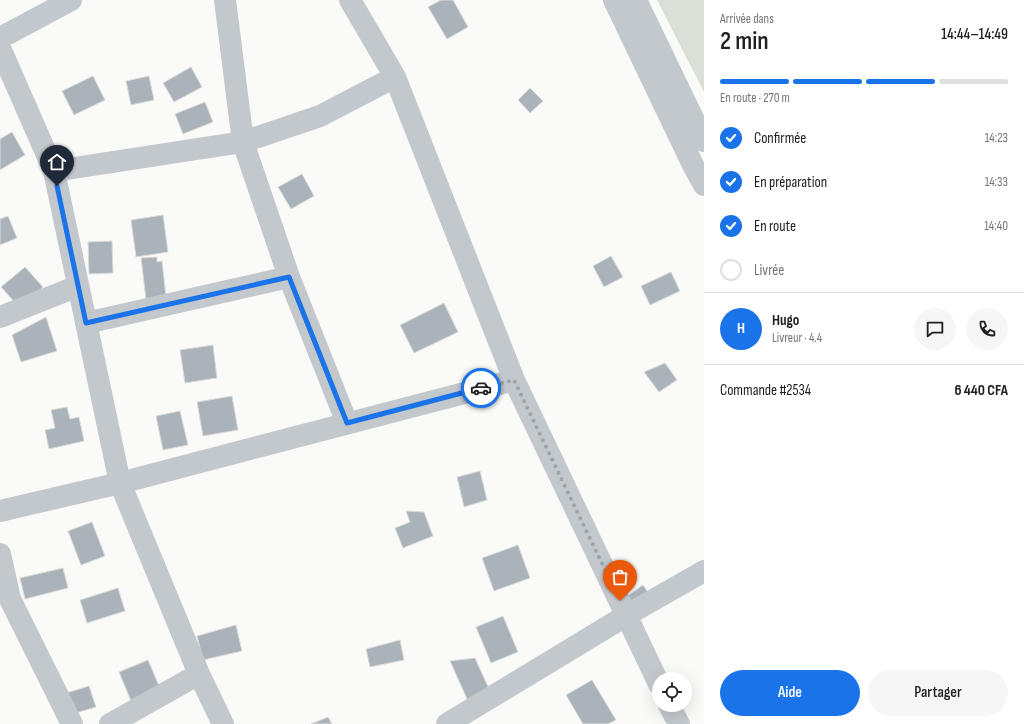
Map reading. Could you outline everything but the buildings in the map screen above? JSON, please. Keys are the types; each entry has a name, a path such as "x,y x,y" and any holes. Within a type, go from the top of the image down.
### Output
{"street":[{"path":"0,38 71,0"},
{"path":"225,0 244,142 289,277 347,423"},
{"path":"350,0 395,77 514,380 653,672"},
{"path":"614,0 704,185"},
{"path":"636,0 704,141"},
{"path":"0,48 54,171 120,483 199,674 223,724"},
{"path":"54,171 244,142 320,116 395,77"},
{"path":"86,323 289,277"},
{"path":"0,317 78,286"},
{"path":"0,511 120,483 514,380"},
{"path":"0,554 10,599 72,724"},
{"path":"447,724 704,570"},
{"path":"110,724 199,674"},
{"path":"673,712 679,724"}],"shaded area":[{"path":"657,0 704,0 704,92"}],"way so far":[{"path":"481,388 514,380 620,601"}],"route":[{"path":"57,186 86,323 289,277 347,423 481,388"}]}
